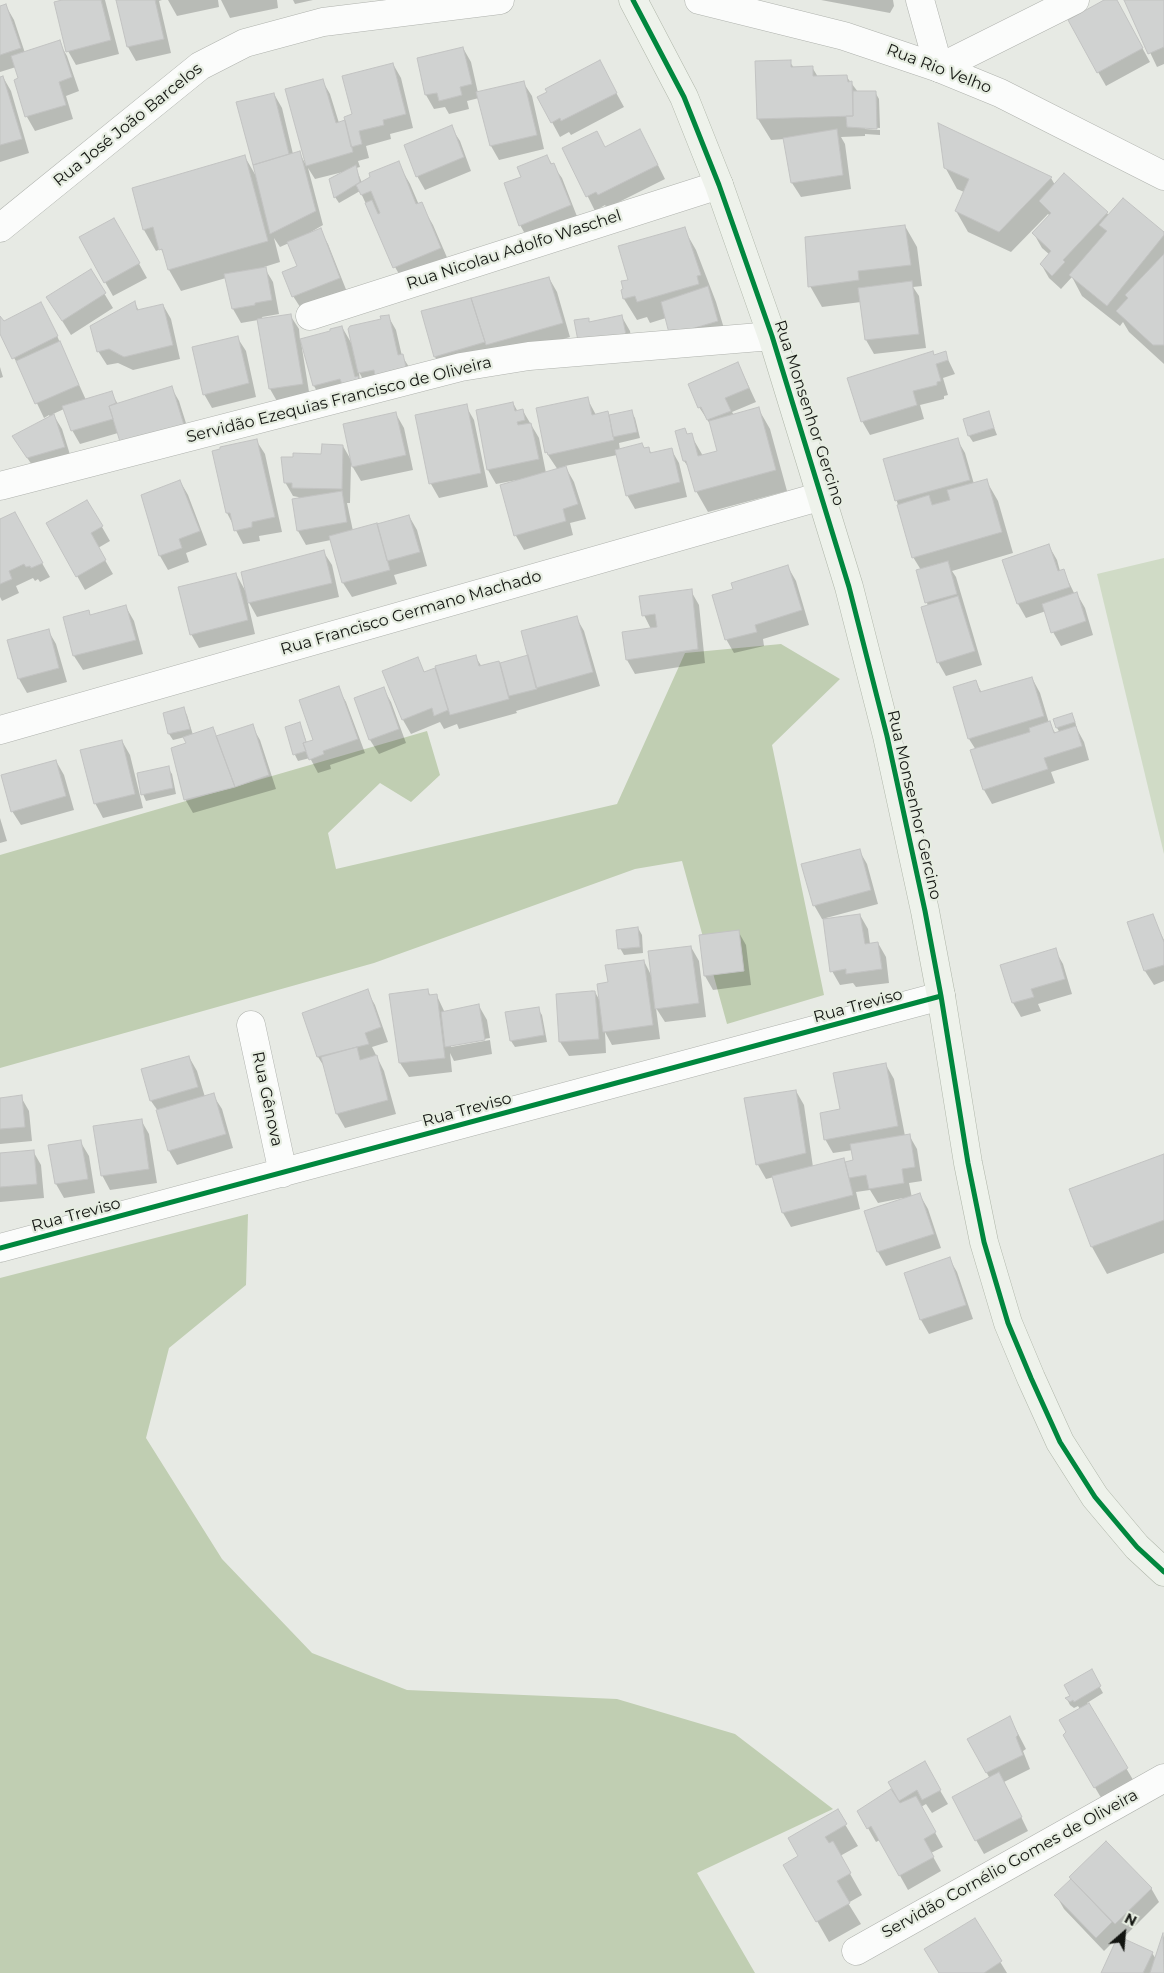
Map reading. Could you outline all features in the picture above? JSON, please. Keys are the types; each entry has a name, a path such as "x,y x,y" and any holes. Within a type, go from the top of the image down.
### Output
{"main road":[{"name":"Rua Monsenhor Gercino","path":"633,0 684,97 719,185 772,336 849,587 887,736 925,911 968,1163 984,1242 1008,1323 1060,1442 1094,1497 1138,1547 1164,1572"}],"street":[{"name":"Rua José João Barcelos","path":"0,228 200,66 245,43 323,22 500,0"},
{"name":"Rua Rio Velho","path":"699,0 844,36 939,68 1000,93 1164,176"},
{"path":"920,0 939,68 1075,0"},
{"name":"Rua Nicolau Adolfo Waschel","path":"310,316 719,185"},
{"name":"Servidão Ezequias Francisco de Oliveira","path":"0,486 461,366 529,356 772,336"},
{"name":"Rua Francisco Germano Machado","path":"0,730 822,496"},
{"name":"Rua Treviso","path":"0,1248 941,996"},
{"name":"Rua Gênova","path":"251,1025 282,1173"},
{"name":"Servidão Cornélio Gomes de Oliveira","path":"856,1951 1164,1778"}],"green space":[{"path":"1164,558 1164,854 1097,574"},
{"path":"781,644 840,679 772,745 824,995 727,1024 682,861 635,869 374,963 0,1068 0,855 427,731 440,775 411,802 380,783 328,833 336,869 617,804 685,653"},
{"path":"248,1214 246,1285 169,1348 146,1438 222,1559 312,1653 407,1690 617,1699 735,1734 833,1809 697,1873 755,1973 0,1973 0,1278"}],"building":[{"path":"62,0 101,0 111,40 66,52 54,2"},
{"path":"116,0 155,0 164,39 127,47"},
{"path":"1104,0 1117,0 1143,48 1097,73 1068,20"},
{"path":"1124,0 1164,0 1164,47 1148,54"},
{"path":"6,4 21,48 0,55 0,6"},
{"path":"60,40 72,77 59,82 66,105 25,117 14,80 18,78 11,56"},
{"path":"463,47 472,84 460,87 462,95 439,101 437,93 425,95 417,58"},
{"path":"600,60 617,93 561,121 560,118 551,123 537,97 547,92 545,89"},
{"path":"791,60 791,67 813,66 813,76 847,75 848,82 852,81 853,116 757,119 755,61"},
{"path":"393,63 406,114 383,120 384,125 359,131 362,144 351,147 344,117 352,114 342,76"},
{"path":"3,76 22,139 0,145 0,77"},
{"path":"323,79 336,123 345,120 353,152 306,166 285,89"},
{"path":"524,81 537,135 490,146 476,92"},
{"path":"853,91 876,91 877,129 847,127 846,116 853,116"},
{"path":"274,93 289,154 253,165 236,102"},
{"path":"938,123 1052,177 999,232 955,211 969,179 944,168"},
{"path":"452,125 464,157 416,177 404,145"},
{"path":"640,129 658,165 598,195 596,192 586,197 562,148 597,131 605,147"},
{"path":"837,129 843,175 791,183 783,138"},
{"path":"300,151 316,211 270,234 253,165"},
{"path":"245,155 268,241 168,270 162,249 159,250 153,227 143,230 132,188"},
{"path":"547,155 551,164 554,163 571,205 519,226 504,183 521,177 517,167"},
{"path":"399,161 416,204 422,202 441,248 393,268 365,203 372,200 378,214 380,213 371,191 361,195 356,185 370,177 369,173"},
{"path":"356,165 360,182 334,198 329,179"},
{"path":"1064,173 1108,212 1063,260 1065,262 1052,276 1040,264 1051,251 1032,233 1051,213 1039,201"},
{"path":"1123,198 1164,232 1164,235 1107,306 1069,275 1107,231 1099,225"},
{"path":"114,218 140,263 104,283 79,237"},
{"path":"905,225 911,265 858,271 859,280 808,287 805,237"},
{"path":"685,227 701,275 697,276 699,284 637,302 635,296 623,299 621,281 628,280 618,246"},
{"path":"321,228 340,278 292,297 282,272 297,266 287,242"},
{"path":"1164,254 1164,345 1153,345 1116,311 1128,298 1125,295"},
{"path":"266,267 272,300 232,309 224,274"},
{"path":"91,269 106,293 62,321 46,297"},
{"path":"549,277 563,323 486,345 471,298"},
{"path":"912,281 919,334 865,340 858,288"},
{"path":"708,286 718,321 678,333 669,333 661,302"},
{"path":"471,298 485,342 434,357 421,311"},
{"path":"135,301 137,310 163,304 173,345 124,357 109,349 97,352 90,326"},
{"path":"41,302 58,336 12,359 0,334 0,316 4,321"},
{"path":"291,314 303,384 269,389 257,319"},
{"path":"389,315 398,355 403,354 406,367 375,376 374,370 358,373 348,329 350,326 381,319 380,316"},
{"path":"622,315 626,335 579,346 574,320 589,318 589,322"},
{"path":"342,326 355,377 358,376 359,380 342,384 340,379 313,386 300,339"},
{"path":"238,336 249,383 203,395 192,347"},
{"path":"60,341 79,385 35,404 16,361"},
{"path":"933,351 934,355 946,351 948,360 936,364 941,381 937,382 937,385 913,391 917,405 861,422 847,378"},
{"path":"738,362 749,388 725,398 731,411 707,420 701,407 698,408 688,384"},
{"path":"172,386 184,425 121,445 109,406"},
{"path":"112,391 116,403 109,406 113,419 71,431 62,406"},
{"path":"588,397 592,415 608,411 614,440 548,455 547,452 545,453 536,408"},
{"path":"513,402 515,411 523,409 525,420 517,422 518,425 531,423 539,459 487,470 476,410"},
{"path":"467,404 481,473 429,484 415,415"},
{"path":"759,407 776,470 695,492 686,461 683,461 675,431 685,428 687,434 692,433 698,456 717,451 709,421"},
{"path":"632,410 637,432 613,437 609,415"},
{"path":"989,411 994,428 968,436 963,419"},
{"path":"396,412 406,455 352,467 343,424"},
{"path":"54,414 65,447 27,458 12,436"},
{"path":"958,438 970,480 895,501 883,459"},
{"path":"257,439 275,517 252,522 252,527 234,531 230,513 226,513 212,451 220,449 220,447"},
{"path":"642,443 644,448 649,447 650,453 672,448 680,482 626,496 615,450"},
{"path":"322,444 343,445 342,489 292,488 292,483 284,483 281,457 293,457 293,453 321,454"},
{"path":"566,466 578,504 563,509 566,521 514,536 500,485"},
{"path":"987,479 1002,532 912,558 897,505 929,495 932,505 950,500 947,490"},
{"path":"180,480 200,531 179,539 182,548 159,556 141,495"},
{"path":"342,491 347,522 297,531 292,499"},
{"path":"87,500 103,526 91,533 106,560 76,577 46,523"},
{"path":"15,512 43,563 31,568 30,566 26,567 24,564 9,571 12,579 0,584 0,519"},
{"path":"409,515 420,552 387,561 377,524"},
{"path":"377,523 390,570 342,583 329,536"},
{"path":"1049,544 1058,571 1064,569 1070,587 1017,604 1002,560"},
{"path":"324,550 332,583 248,603 241,572"},
{"path":"948,561 957,594 925,603 916,570"},
{"path":"788,565 802,610 755,625 757,632 725,640 712,595 733,589 731,583"},
{"path":"236,573 248,620 190,635 178,587"},
{"path":"692,589 698,649 626,660 622,632 657,627 655,614 642,616 639,596"},
{"path":"1077,592 1086,621 1051,633 1042,604"},
{"path":"958,596 975,651 937,663 921,607"},
{"path":"126,605 136,640 73,656 63,617 89,610 90,615"},
{"path":"577,616 593,672 536,688 521,631"},
{"path":"49,629 59,668 18,679 7,640"},
{"path":"476,655 479,666 499,661 509,699 450,715 435,666"},
{"path":"528,655 537,689 509,696 500,663"},
{"path":"418,657 424,672 435,668 448,710 434,716 432,708 402,720 382,671"},
{"path":"1032,677 1044,716 968,739 953,687 976,680 980,692"},
{"path":"339,686 358,739 323,751 324,754 309,760 303,743 313,740 299,700"},
{"path":"384,687 399,729 369,740 354,698"},
{"path":"184,707 190,729 168,734 163,713"},
{"path":"1072,713 1075,722 1056,728 1053,719"},
{"path":"1050,721 1054,733 1076,726 1082,746 1044,758 1048,769 983,790 970,750 1030,732 1029,728"},
{"path":"300,722 306,742 303,743 306,751 293,755 285,727"},
{"path":"253,724 269,775 235,787 216,736"},
{"path":"213,727 235,787 184,800 171,748 186,743 183,737"},
{"path":"122,740 135,794 94,804 80,750"},
{"path":"56,760 66,796 11,812 1,775"},
{"path":"169,766 173,788 141,795 137,773"},
{"path":"860,849 871,890 813,906 801,864"},
{"path":"860,914 865,944 878,942 882,969 846,974 846,969 830,972 823,919"},
{"path":"1153,914 1164,942 1164,965 1144,971 1127,922"},
{"path":"638,927 640,947 618,949 616,930"},
{"path":"739,930 744,971 704,976 699,935"},
{"path":"691,946 699,1003 655,1009 648,951"},
{"path":"1056,948 1065,979 1031,989 1034,997 1012,1003 1000,965"},
{"path":"644,960 653,1025 603,1032 597,984 608,982 605,965"},
{"path":"368,989 381,1027 365,1033 369,1044 317,1057 302,1013"},
{"path":"428,989 429,995 437,994 445,1058 399,1063 389,994"},
{"path":"595,991 599,1039 559,1042 556,994"},
{"path":"479,1004 485,1040 445,1047 441,1012"},
{"path":"539,1007 544,1035 510,1041 505,1012"},
{"path":"357,1047 360,1060 377,1055 388,1100 336,1114 321,1057"},
{"path":"189,1056 198,1087 150,1101 141,1069"},
{"path":"886,1063 898,1126 824,1140 820,1113 840,1109 833,1073"},
{"path":"796,1090 806,1153 756,1165 744,1098"},
{"path":"214,1093 226,1134 168,1151 156,1110"},
{"path":"22,1095 25,1127 0,1129 0,1098"},
{"path":"142,1119 149,1169 101,1176 93,1126"},
{"path":"910,1134 915,1167 902,1169 904,1183 869,1189 866,1175 849,1178 845,1162 853,1160 850,1144"},
{"path":"81,1140 88,1179 55,1184 48,1145"},
{"path":"34,1150 37,1184 0,1187 0,1153"},
{"path":"1164,1154 1164,1220 1091,1247 1069,1189"},
{"path":"844,1158 853,1195 782,1213 772,1176"},
{"path":"920,1193 934,1234 877,1252 864,1211"},
{"path":"950,1257 966,1305 920,1320 904,1273"},
{"path":"1092,1669 1101,1686 1074,1702 1073,1700 1070,1702 1065,1698 1070,1696 1064,1685"},
{"path":"1089,1703 1128,1768 1094,1788 1063,1735 1066,1732 1059,1720"},
{"path":"1010,1716 1018,1735 1016,1737 1023,1755 986,1773 967,1739"},
{"path":"925,1761 941,1790 922,1800 917,1790 899,1801 888,1782"},
{"path":"999,1772 1022,1817 975,1841 952,1797"},
{"path":"891,1789 900,1803 916,1796 936,1832 924,1839 934,1857 899,1876 871,1826 867,1829 857,1811"},
{"path":"838,1809 847,1824 825,1837 829,1843 833,1841 851,1873 837,1881 850,1903 816,1922 783,1865 798,1856 788,1838"},
{"path":"1106,1841 1152,1888 1115,1924 1069,1877"},
{"path":"1071,1879 1112,1922 1096,1938 1054,1895"},
{"path":"975,1918 1002,1961 984,1973 939,1973 924,1949"},
{"path":"1163,1933 1164,1973 1150,1973"},
{"path":"1118,1936 1153,1952 1143,1973 1101,1973"}],"cycle path":[{"path":"633,0 684,97 719,185 772,336 849,587 887,736 925,911 968,1163 984,1242 1008,1323 1060,1442 1095,1497 1137,1547 1164,1572"},
{"path":"0,1248 941,996"}]}
